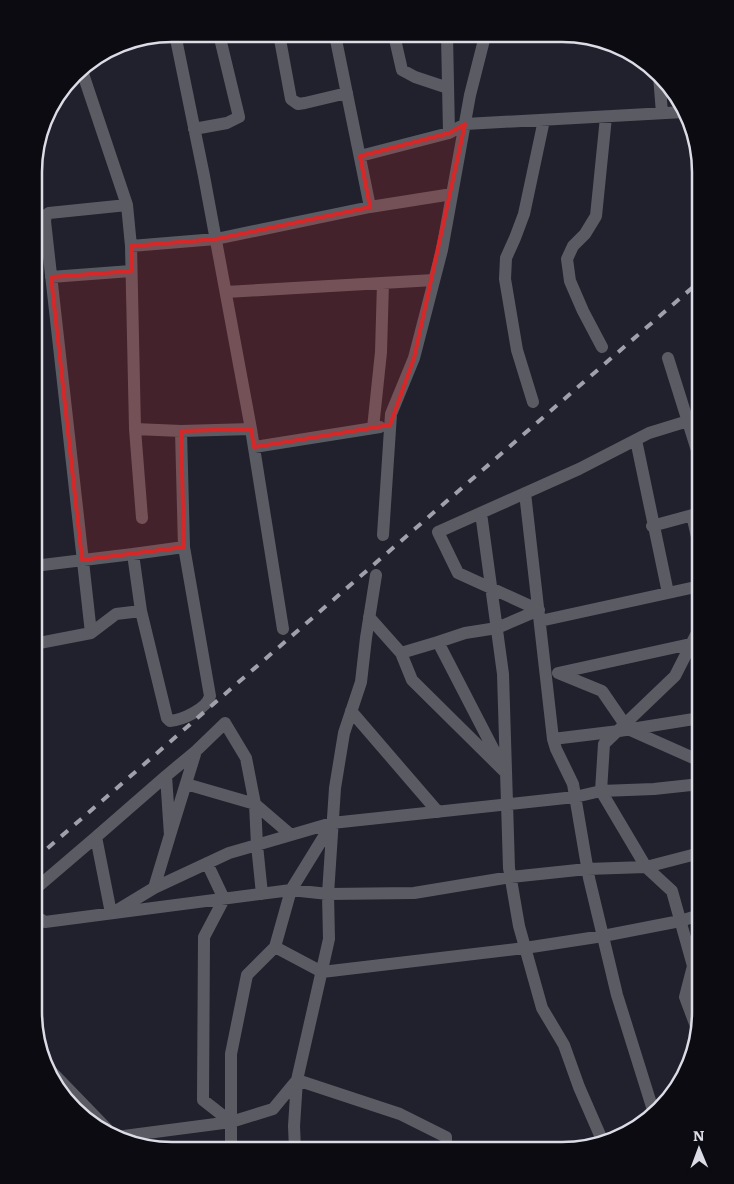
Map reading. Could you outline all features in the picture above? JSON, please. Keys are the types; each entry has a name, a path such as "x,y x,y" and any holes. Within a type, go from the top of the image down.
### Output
{"street":[{"path":"177,43 251,429 283,629"},
{"path":"194,129 227,123 239,117 221,43"},
{"path":"281,43 292,99 298,104 347,93"},
{"path":"337,43 370,207"},
{"path":"396,43 402,70 415,77 448,88"},
{"path":"447,43 449,133"},
{"path":"383,535 391,414 414,358 442,250 470,96 483,43"},
{"path":"84,78 127,205 131,246 135,430 142,518"},
{"path":"660,88 662,112"},
{"path":"360,156 449,133 465,124 676,112"},
{"path":"602,347 582,311 570,281 567,259 573,246 585,234 596,216 606,117"},
{"path":"533,402 517,350 505,279 506,258 516,238 524,214 544,120"},
{"path":"131,246 216,239 370,207 452,194"},
{"path":"91,633 45,221 46,215 49,213 127,205"},
{"path":"51,276 131,271"},
{"path":"226,292 434,280"},
{"path":"373,428 381,352 383,282"},
{"path":"668,358 692,433"},
{"path":"540,615 491,588 458,573 438,532 580,469 649,433 688,421"},
{"path":"254,447 390,425"},
{"path":"135,430 251,429"},
{"path":"133,554 140,611 167,718 170,721 175,720 208,703 210,696 184,547 181,431"},
{"path":"636,440 652,526 668,593"},
{"path":"525,493 540,615 552,674 556,748 573,784 587,869 617,995 651,1105"},
{"path":"481,513 503,674 511,877 519,926 542,1008 564,1045 579,1087 600,1135"},
{"path":"652,526 692,515"},
{"path":"43,565 184,547"},
{"path":"295,1142 297,1080 329,939 328,894 334,788 344,733 361,682 376,575"},
{"path":"401,653 540,615 692,588"},
{"path":"43,642 91,633 116,614 140,611"},
{"path":"369,617 401,653 412,680 506,773"},
{"path":"438,642 506,773"},
{"path":"552,674 691,644"},
{"path":"691,650 675,676 624,729 604,744 601,791 646,867 672,891 691,959"},
{"path":"552,674 602,691 624,729 691,757"},
{"path":"351,711 438,812"},
{"path":"554,738 691,719"},
{"path":"43,882 196,751 225,723 246,758 255,804 262,894"},
{"path":"154,888 196,751"},
{"path":"166,776 170,835"},
{"path":"186,784 255,804 291,835"},
{"path":"111,914 154,888 229,853 332,823 575,797 601,791 654,789 691,785"},
{"path":"231,1142 231,1054 247,975 275,947 291,890 332,823"},
{"path":"96,837 111,914"},
{"path":"43,921 111,914 291,890 328,894 414,893 511,877 587,869 646,867 691,855"},
{"path":"207,863 224,899"},
{"path":"224,899 204,937 203,1100 231,1122"},
{"path":"275,947 322,972 525,948 603,936 691,918"},
{"path":"691,973 685,996 691,1013"},
{"path":"132,1135 231,1122 273,1109 297,1080"},
{"path":"297,1080 400,1114 446,1138 446,1142"},
{"path":"67,1088 86,1108"}],"highlighted area":[{"path":"465,124 414,358 390,425 254,447 251,429 181,431 184,547 82,560 51,277 131,271 131,246 216,239 370,207 360,156 449,133"}],"railway":[{"path":"43,852 692,288"}]}
